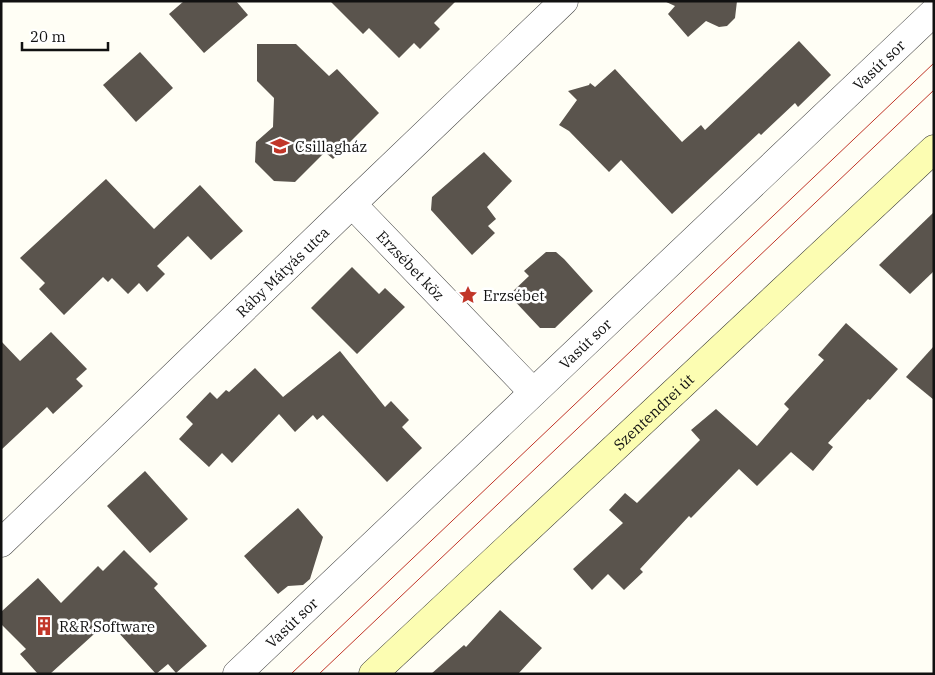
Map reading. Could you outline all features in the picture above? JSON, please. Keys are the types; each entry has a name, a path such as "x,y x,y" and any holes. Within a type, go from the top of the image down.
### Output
{"main road":[{"name":"Szentendrei út","path":"373,674 934,149"}],"street":[{"name":"Ráby Mátyás utca","path":"1,543 564,1"},
{"name":"Vasút sor","path":"237,674 934,12"},
{"name":"Erzsébet köz","path":"352,204 533,392"}],"building":[{"path":"184,1 236,1 248,15 204,53 169,14"},
{"path":"330,1 456,1 434,23 440,29 420,49 414,43 399,58 369,28 363,34"},
{"path":"664,1 737,1 735,18 727,26 719,27 706,21 688,37 668,14 675,6"},
{"path":"799,41 831,75 798,107 795,103 761,135 759,133 672,214 621,160 609,172 569,131 559,125 577,100 568,91 589,85 590,83 595,87 615,69 682,142 701,125 705,130"},
{"path":"257,44 296,44 329,76 337,69 379,113 333,159 325,152 295,182 274,181 255,162 256,142 273,127 274,98 257,81"},
{"path":"140,52 173,88 136,122 103,85"},
{"path":"484,152 512,181 487,207 496,219 488,226 495,233 472,255 431,210 432,197"},
{"path":"106,179 154,229 200,185 243,231 211,260 188,236 157,266 165,274 147,292 139,283 128,294 112,278 108,282 103,277 64,315 39,289 45,283 20,258"},
{"path":"934,212 934,271 910,294 879,265"},
{"path":"546,252 556,252 593,291 555,328 540,328 509,295 529,276 524,271"},
{"path":"352,267 379,294 385,288 405,307 357,354 311,308"},
{"path":"846,323 898,369 828,443 833,447 813,471 791,452 757,486 739,469 691,518 689,516 640,569 643,572 624,590 608,574 592,590 573,569 623,523 609,510 625,493 637,503 700,440 691,430 716,409 757,446 789,409 784,404 824,360 818,355"},
{"path":"51,332 87,369 76,379 83,386 53,414 47,407 1,450 1,341 20,361"},
{"path":"934,346 934,400 906,377"},
{"path":"340,351 385,407 391,401 409,420 402,427 422,448 387,482 323,415 317,420 313,415 295,432 279,414 232,463 222,453 209,467 179,439 193,424 186,417 210,392 217,399 226,390 229,392 255,368 283,397"},
{"path":"145,471 188,519 150,553 107,506"},
{"path":"298,508 323,537 310,579 303,585 288,586 278,594 244,556"},
{"path":"124,550 158,584 154,588 207,646 176,673 168,664 156,674 109,622 50,674 38,674 20,654 26,649 1,624 1,612 38,578 61,603 98,566 103,571"},
{"path":"500,610 542,648 518,674 431,674 464,645 466,647"}],"tram line":[{"path":"291,674 934,63"},
{"path":"319,674 934,90"}],"place":[{"name":"Csillagház","path":"280,146"},
{"name":"Erzsébet","path":"468,295"},
{"name":"R&R Software","path":"44,626"}]}
